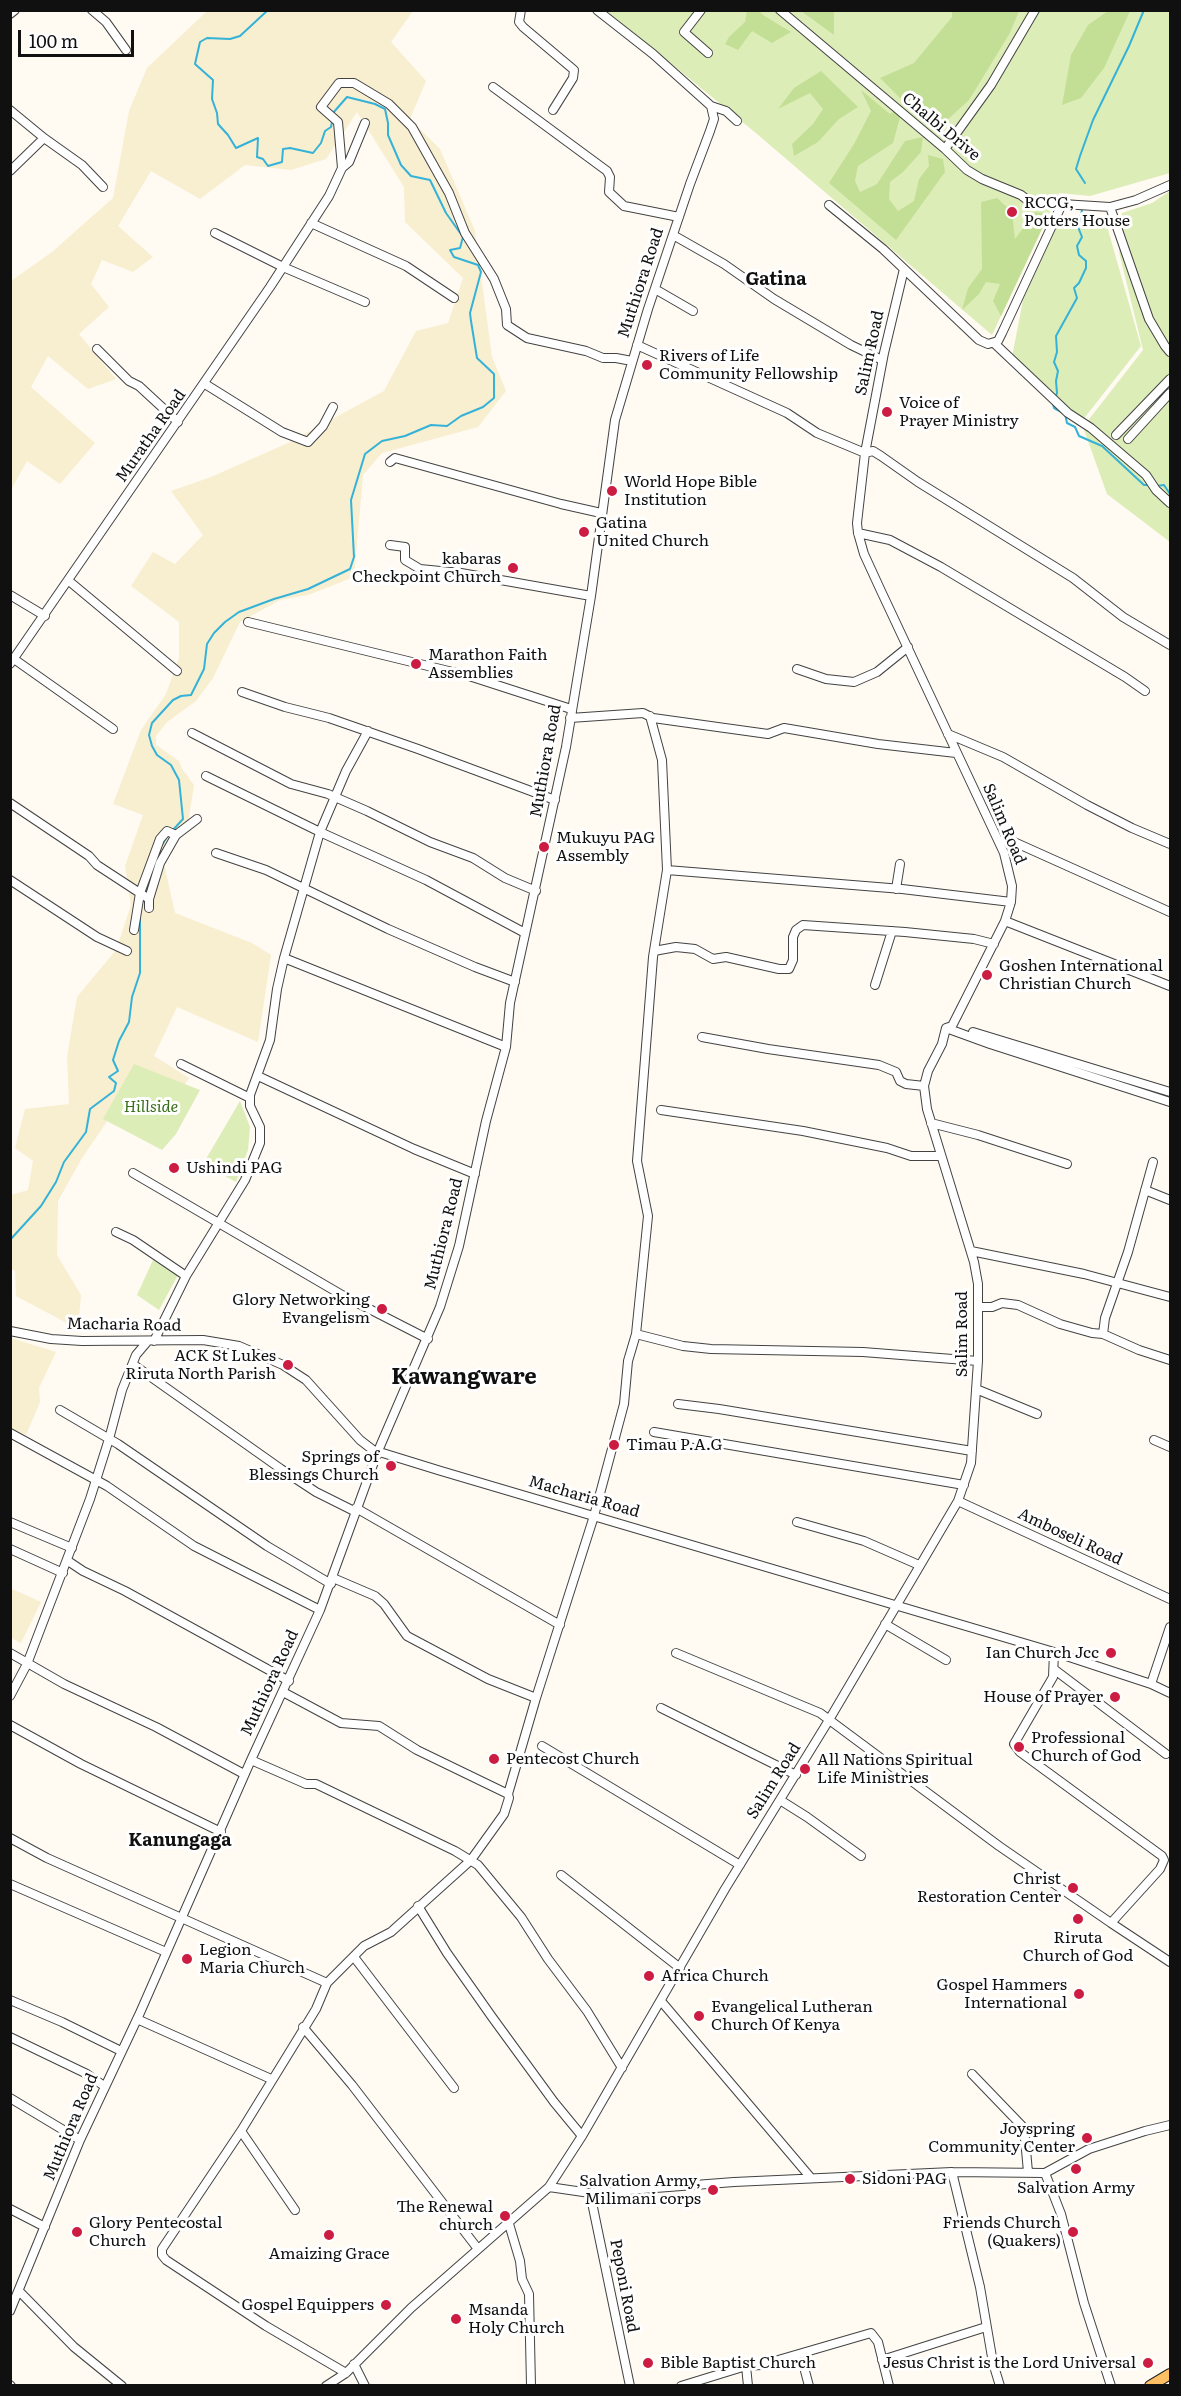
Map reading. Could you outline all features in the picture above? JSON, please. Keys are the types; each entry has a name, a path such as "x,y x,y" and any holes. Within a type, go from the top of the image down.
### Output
{"main road":[{"path":"1150,2385 1170,2374"}],"street":[{"path":"10,14 15,10"},
{"path":"92,10 106,22 126,50"},
{"path":"521,10 519,22 523,27 574,70 573,78 553,110"},
{"path":"597,10 630,35 711,106 726,111 737,121"},
{"path":"702,10 684,32 708,53"},
{"name":"Chalbi Drive","path":"780,10 967,170 981,179 1021,195 1030,202 1063,202 1110,207"},
{"path":"945,149 991,85 1035,10"},
{"path":"342,168 338,122 321,107 339,83 354,83 389,104 412,127 448,194 465,233 494,279 506,309 507,325 527,338 586,351 603,358 632,361"},
{"path":"493,87 607,171 610,177 609,192 624,206 679,218"},
{"name":"Muthiora Road","path":"10,2311 80,2140 137,2019 221,1832 244,1774 320,1610 378,1451 428,1339 459,1246 486,1121 506,1047 510,1003 566,747 591,596 615,420 655,289 714,119 711,106"},
{"path":"10,110 82,165 103,187"},
{"name":"Muratha Road","path":"12,661 205,384 283,267 329,196 342,168 349,162 365,123"},
{"path":"10,171 44,138"},
{"path":"1170,185 1136,200 1110,207 1149,320 1170,352"},
{"path":"829,206 904,269 979,340 988,344 998,341 1063,202"},
{"path":"311,223 406,266 454,298"},
{"path":"215,233 283,267 365,302"},
{"path":"673,235 724,264 774,299 851,345 882,360"},
{"name":"Salim Road","path":"326,2385 346,2373 411,2308 549,2187 582,2136 740,1865 829,1720 958,1501 964,1485 972,1451 978,1361 978,1284 931,1123 924,1086 928,1071 949,1027 1005,921 1011,902 1011,874 998,840 864,554 858,533 857,523 865,453 882,360 904,269"},
{"path":"655,289 693,310"},
{"path":"994,343 1068,413 1091,428 1146,475 1156,490 1170,503"},
{"path":"637,345 787,413 817,433 865,453 873,452 881,456 918,482 1073,578 1123,617 1170,645"},
{"path":"97,349 129,381 139,386 178,422"},
{"path":"1116,435 1170,379"},
{"path":"205,384 282,432 308,442 323,426 333,407"},
{"path":"1128,439 1170,393"},
{"path":"390,462 395,458 601,513"},
{"path":"858,533 890,540 941,567 1145,691"},
{"path":"390,545 405,548 405,560 420,569 591,596"},
{"path":"69,581 177,671"},
{"path":"10,595 45,616"},
{"path":"248,622 469,676 571,713 635,713 768,734 784,728 878,744 956,753"},
{"path":"797,669 825,679 854,682 877,672 908,647"},
{"path":"12,661 113,729"},
{"path":"242,692 368,731 555,800"},
{"path":"346,2373 266,2326 166,2260 162,2255 162,2249 241,2131 316,2008 327,1983 364,1946 391,1932 471,1860 504,1814 536,1698 594,1516 624,1404 628,1361 636,1334 648,1216 637,1161 654,951 667,870 662,760 650,716"},
{"path":"10,1696 27,1664 68,1561 109,1439 122,1390 134,1365 136,1355 151,1342 186,1276 245,1180 260,1143 260,1127 250,1106 250,1098 270,1040 284,958 320,832 346,771 368,731"},
{"path":"192,733 291,784 335,797 430,843 473,858 505,878 536,891"},
{"path":"948,734 1003,757 1087,805 1170,844"},
{"path":"206,776 320,832 426,880 525,933"},
{"path":"10,802 89,856 97,866 145,899"},
{"path":"134,930 160,863 176,835 197,819"},
{"path":"145,899 150,861 160,839 167,831 176,835"},
{"path":"998,840 1014,842 1170,912"},
{"path":"216,853 266,870 399,933 515,982"},
{"path":"896,889 900,864"},
{"path":"667,870 896,889 1011,902"},
{"path":"10,880 97,937 128,951"},
{"path":"1005,921 1170,986"},
{"path":"654,951 676,947 695,949 713,959 726,957 779,969 789,969 793,960 793,937 796,930 803,925 892,931 968,939 994,945"},
{"path":"875,985 892,931"},
{"path":"284,958 506,1047"},
{"path":"949,1027 1170,1092"},
{"path":"949,1027 990,1044 1170,1102"},
{"path":"702,1037 879,1065 896,1072 900,1081 906,1084 924,1086"},
{"path":"181,1064 250,1098"},
{"path":"258,1076 414,1149 475,1174"},
{"path":"661,1110 803,1131 887,1148 911,1156 941,1156"},
{"path":"931,1123 978,1135 1067,1164"},
{"path":"1103,1334 1105,1318 1128,1252 1153,1162"},
{"path":"133,1173 342,1295 428,1339"},
{"path":"1145,1190 1170,1200"},
{"path":"116,1232 133,1240 186,1276"},
{"path":"970,1251 1084,1274 1170,1297"},
{"path":"979,1307 992,1308 999,1304 1009,1303 1025,1307 1040,1317 1092,1333 1103,1334 1139,1350 1170,1359"},
{"name":"Macharia Road","path":"10,1331 51,1339 81,1341 203,1340 239,1346 283,1365 301,1376 319,1392 360,1440 378,1451 1054,1652 1151,1684 1170,1693"},
{"path":"636,1334 683,1346 711,1349 863,1352 978,1361"},
{"path":"134,1365 298,1481 356,1510 560,1625"},
{"path":"976,1389 1037,1414"},
{"path":"678,1404 972,1451"},
{"path":"60,1410 109,1439 267,1546 332,1581 375,1596 384,1604 407,1636 489,1679 536,1698"},
{"path":"654,1432 964,1485"},
{"path":"10,1433 96,1480 194,1546 320,1610"},
{"path":"1154,1440 1170,1447"},
{"name":"Amboseli Road","path":"958,1501 1170,1599"},
{"path":"10,1521 72,1548"},
{"path":"797,1522 864,1541 920,1565"},
{"path":"10,1549 63,1573"},
{"path":"68,1561 289,1681"},
{"path":"885,1624 946,1660"},
{"path":"1151,1684 1170,1627"},
{"path":"1054,1652 1053,1677 1016,1738 1014,1744 1016,1748 1162,1856 1164,1860 1160,1869 1111,1923"},
{"path":"10,1653 64,1684 156,1727 244,1774"},
{"path":"676,1653 810,1708 999,1846 1170,1962"},
{"path":"1055,1670 1166,1754"},
{"path":"283,1692 341,1723 379,1726 417,1749 508,1794"},
{"path":"661,1708 796,1775"},
{"path":"10,1725 81,1764 221,1832"},
{"path":"542,1746 740,1865"},
{"path":"251,1760 306,1784 316,1784 334,1795 471,1860 488,1875 521,1917 548,1959 587,2011 622,2068"},
{"path":"780,1800 861,1856"},
{"path":"10,1838 47,1858 327,1983"},
{"path":"561,1875 680,1968"},
{"path":"10,1884 166,1952"},
{"path":"418,1906 447,1953 486,2008 554,2102 582,2136"},
{"path":"354,1957 454,2088"},
{"path":"10,2000 121,2051"},
{"path":"661,2001 811,2178"},
{"path":"137,2019 271,2079"},
{"path":"303,2027 352,2085 478,2249"},
{"path":"10,2037 80,2070 104,2086"},
{"path":"972,2074 1024,2128 1028,2172"},
{"path":"10,2098 80,2140"},
{"path":"549,2187 590,2193 811,2178 952,2172 1045,2173 1089,2149 1144,2131 1170,2126"},
{"path":"241,2131 295,2210"},
{"path":"952,2172 980,2287 993,2363 1000,2385"},
{"path":"1045,2173 1061,2214 1084,2302 1111,2385"},
{"name":"Peponi Road","path":"590,2193 630,2385"},
{"path":"10,2209 45,2227"},
{"path":"509,2224 520,2261 522,2278 530,2294 531,2385"},
{"path":"20,2291 74,2347 122,2385"},
{"path":"882,2360 986,2327"},
{"path":"681,2385 746,2366 761,2366 871,2332 876,2338 889,2385"},
{"path":"354,2364 365,2385"},
{"path":"746,2366 748,2385"},
{"path":"805,2371 809,2385"}],"green space":[{"path":"207,11 413,11 391,42 426,81 410,119 440,149 475,231 492,357 506,391 478,427 382,453 363,475 354,577 308,595 280,600 240,622 213,678 196,701 167,722 156,736 156,745 179,761 194,785 187,830 169,845 164,864 175,913 252,943 271,955 258,1042 177,1007 154,1056 189,1078 163,1120 123,1098 82,1158 58,1201 57,1255 81,1295 78,1329 16,1296 15,1271 11,1269 11,1195 28,1190 33,1161 15,1148 25,1109 69,1104 67,1057 77,997 116,950 131,905 125,866 143,815 113,804 141,730 166,694 179,658 179,622 131,586 153,552 175,564 203,535 171,491 211,477 288,443 384,391 416,331 448,323 463,278 405,222 404,187 357,112 326,159 291,170 245,165 200,199 151,171 118,226 153,257 133,272 102,260 91,284 109,307 79,334 116,379 88,389 48,356 31,387 95,443 60,484 27,461 11,490 11,281 52,252 113,198 129,111 147,68"},
{"path":"607,11 1170,11 1170,173 1090,196 1059,193 992,335 757,134"},
{"path":"747,11 759,11 791,32 772,43 752,31 738,50 725,44 745,22"},
{"path":"801,11 834,11 834,35"},
{"path":"952,11 1019,11 1010,33 969,100 945,122 901,99 880,78 914,63 952,17"},
{"path":"1108,11 1130,11 1104,68 1081,98 1062,105 1071,55 1088,25"},
{"path":"821,71 858,107 839,119 818,142 794,156 792,144 813,124 823,109 810,93 778,109 794,88"},
{"path":"861,90 890,114 903,106 893,143 858,166 855,181 860,192 877,184 905,141 923,137 921,152 903,172 890,182 889,199 898,211 914,201 919,179 929,166 928,155 943,159 945,172 896,240 829,183 854,144 871,111"},
{"path":"1170,191 1170,542 1107,494 1083,427 1143,350 1119,252 1122,213 1152,203"},
{"path":"997,198 1012,212 1015,239 1035,212 1049,214 1001,316 993,301 1000,284 986,282 979,294 962,310 968,288 982,269 981,202"},
{"path":"1061,217 1105,219 1141,346 1078,426 1012,357 1023,300"},
{"name":"Hillside","path":"134,1064 200,1090 176,1134 162,1150 103,1119"},
{"path":"240,1101 250,1127 248,1150 236,1182 203,1164"},
{"path":"153,1260 178,1275 159,1310 137,1295"},
{"path":"11,1338 56,1352 39,1388 40,1402 26,1435 11,1428"},
{"path":"10,1588 41,1602 21,1643 11,1638"}],"waterway":[{"path":"268,10 240,36 230,39 207,38 200,42 195,64 213,80 212,99 218,124 236,148 258,138 257,157 263,159 268,166 282,162 283,149 290,148 313,153 332,122"},
{"path":"1085,183 1076,169 1080,156 1093,120 1144,10"},
{"path":"172,831 183,819 179,780 171,765 157,755 149,735 152,723 173,700 191,695 204,669 207,644 214,633 239,612 308,589 350,569 354,557 351,500 365,454 382,441 405,436 431,425 447,426 461,416 483,407 494,398 494,374 477,358 470,313 481,272 478,265 454,257 450,250 460,248 463,237 446,213 430,180 411,176 401,165 388,135 385,109 347,97 333,113"},
{"path":"1055,399 1058,371 1054,362 1057,352 1056,336 1077,298 1074,288 1086,268 1086,261 1079,255 1077,246 1082,237 1078,227 1082,210"},
{"path":"1053,404 1054,408 1065,414 1067,423 1075,427 1079,436 1102,446 1144,485 1149,485"},
{"path":"1157,486 1164,485 1170,494"},
{"path":"162,845 168,835"},
{"path":"146,894 153,871"},
{"path":"10,1240 41,1206 56,1182 64,1162 86,1132 90,1109 114,1091 116,1083 109,1077 118,1071 113,1060 119,1041 129,1022 132,997 140,973 140,917"}],"place":[{"name":"RCCG, Potters House","path":"1012,212"},
{"name":"Rivers of Life Community Fellowship","path":"647,365"},
{"name":"Voice of Prayer Ministry","path":"887,412"},
{"name":"World Hope Bible Institution","path":"612,491"},
{"name":"Gatina United Church","path":"584,532"},
{"name":"kabaras Checkpoint Church","path":"513,568"},
{"name":"Marathon Faith Assemblies","path":"416,664"},
{"name":"Mukuyu PAG Assembly","path":"544,847"},
{"name":"Goshen International Christian Church","path":"987,975"},
{"name":"Ushindi PAG","path":"174,1168"},
{"name":"Glory Networking Evangelism","path":"382,1309"},
{"name":"ACK St Lukes Riruta North Parish","path":"288,1365"},
{"name":"Timau P.A.G","path":"614,1445"},
{"name":"Springs of Blessings Church","path":"391,1466"},
{"name":"Ian Church Jcc","path":"1111,1653"},
{"name":"House of Prayer","path":"1115,1697"},
{"name":"Professional Church of God","path":"1019,1747"},
{"name":"Pentecost Church","path":"494,1759"},
{"name":"All Nations Spiritual Life Ministries","path":"805,1769"},
{"name":"Christ Restoration Center","path":"1073,1888"},
{"name":"Riruta Church of God","path":"1078,1919"},
{"name":"Legion Maria Church","path":"187,1959"},
{"name":"Africa Church","path":"649,1976"},
{"name":"Gospel Hammers International","path":"1079,1994"},
{"name":"Evangelical Lutheran Church Of Kenya","path":"699,2016"},
{"name":"Joyspring Community Center","path":"1087,2138"},
{"name":"Salvation Army","path":"1076,2169"},
{"name":"Sidoni PAG","path":"850,2179"},
{"name":"Salvation Army, Milimani corps","path":"713,2190"},
{"name":"The Renewal church","path":"505,2216"},
{"name":"Glory Pentecostal Church","path":"77,2232"},
{"name":"Friends Church (Quakers)","path":"1073,2232"},
{"name":"Amaizing Grace","path":"329,2235"},
{"name":"Gospel Equippers","path":"386,2305"},
{"name":"Msanda Holy Church","path":"456,2319"},
{"name":"Bible Baptist Church","path":"648,2363"},
{"name":"Jesus Christ is the Lord Universal","path":"1148,2363"}],"district":[{"name":"Gatina","path":"776,280"},
{"name":"Kawangware","path":"464,1378"},
{"name":"Kanungaga","path":"180,1841"}]}
